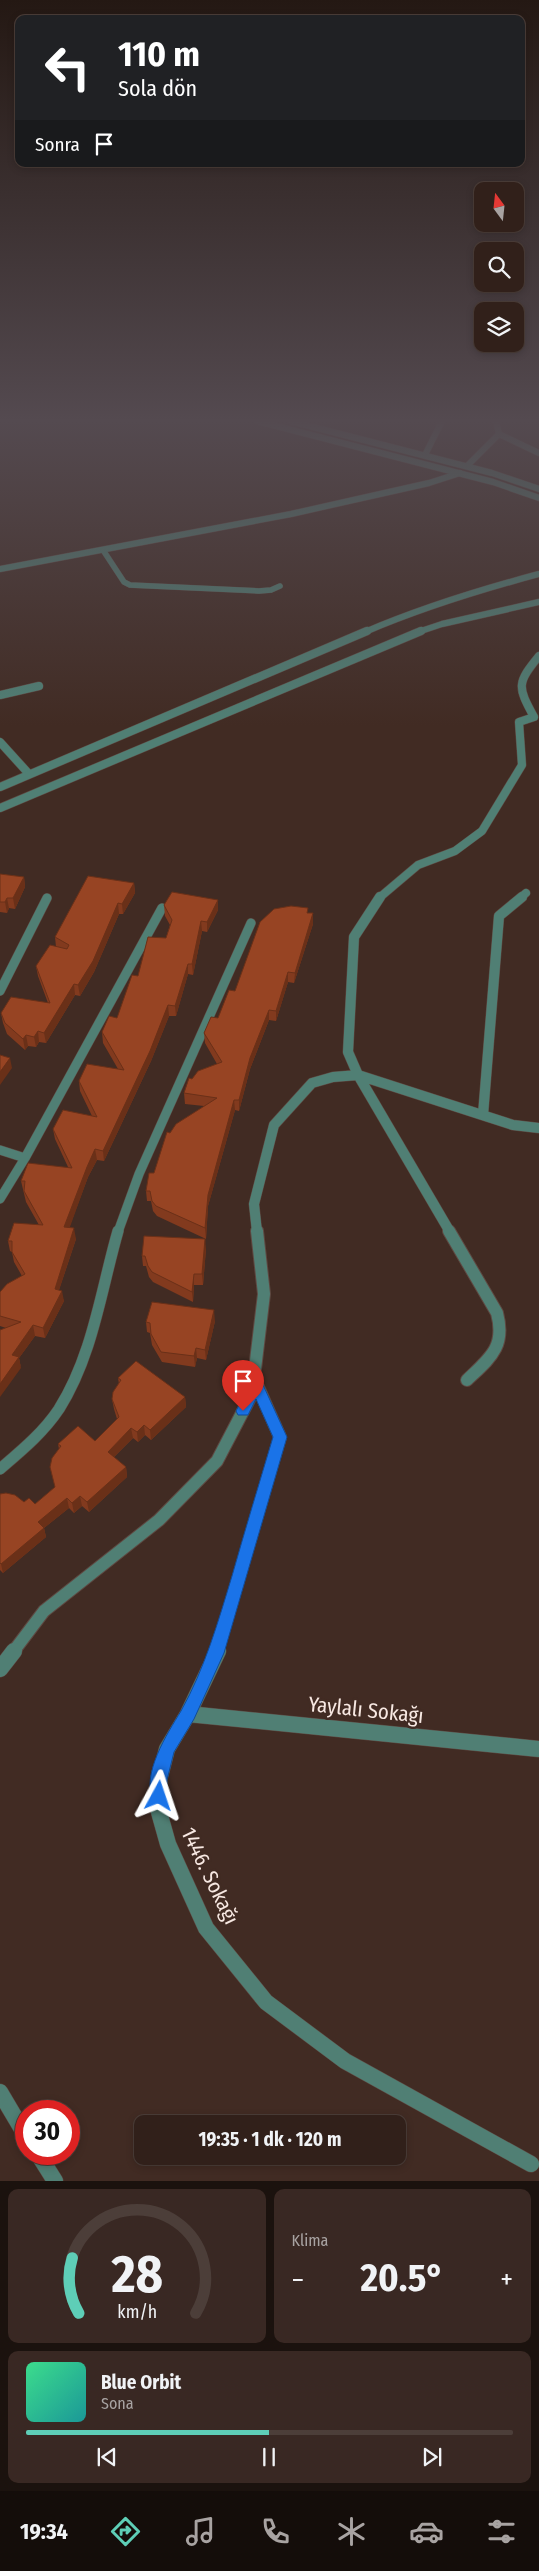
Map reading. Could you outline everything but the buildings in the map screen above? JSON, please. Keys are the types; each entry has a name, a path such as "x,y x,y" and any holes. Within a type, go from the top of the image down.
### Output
{"street":[{"path":"0,569 240,523"},
{"path":"0,787 401,617 479,590 539,574"},
{"path":"0,808 402,638 442,624 539,602"},
{"path":"467,1380 498,1349 502,1337 502,1325 497,1313 358,1075 348,1052 354,938 380,898 418,865 455,851 482,831 522,765 519,722 537,718 522,696 522,677 539,656"},
{"path":"0,694 39,686"},
{"path":"0,742 29,774"},
{"path":"483,1115 499,916 526,893"},
{"path":"0,1669 44,1611 158,1520 217,1460 252,1394 264,1294 254,1204 274,1125 312,1083 333,1077 358,1075 379,1080 513,1125 539,1128"},
{"name":"1446. Sokağı","path":"254,1378 280,1437 216,1653 188,1714 167,1749 159,1780 159,1812 168,1844 206,1928 266,2002 345,2061 531,2164"},
{"name":"Yaylalı Sokağı","path":"188,1714 539,1749"},
{"path":"0,2092 15,2117"},
{"path":"45,2165 55,2181"}],"lane":[{"path":"103,550 124,582 130,585 259,591 271,590 280,586"},
{"path":"0,990 47,898"},
{"path":"0,1199 25,1158 162,908"},
{"path":"0,1469 43,1431 56,1414 77,1379 97,1321 113,1251 131,1192 250,923"},
{"path":"0,1150 25,1158"}],"route":[{"path":"159,1796 159,1780 167,1749 188,1714 216,1653 280,1437 254,1378 252,1394 243,1411"}]}
